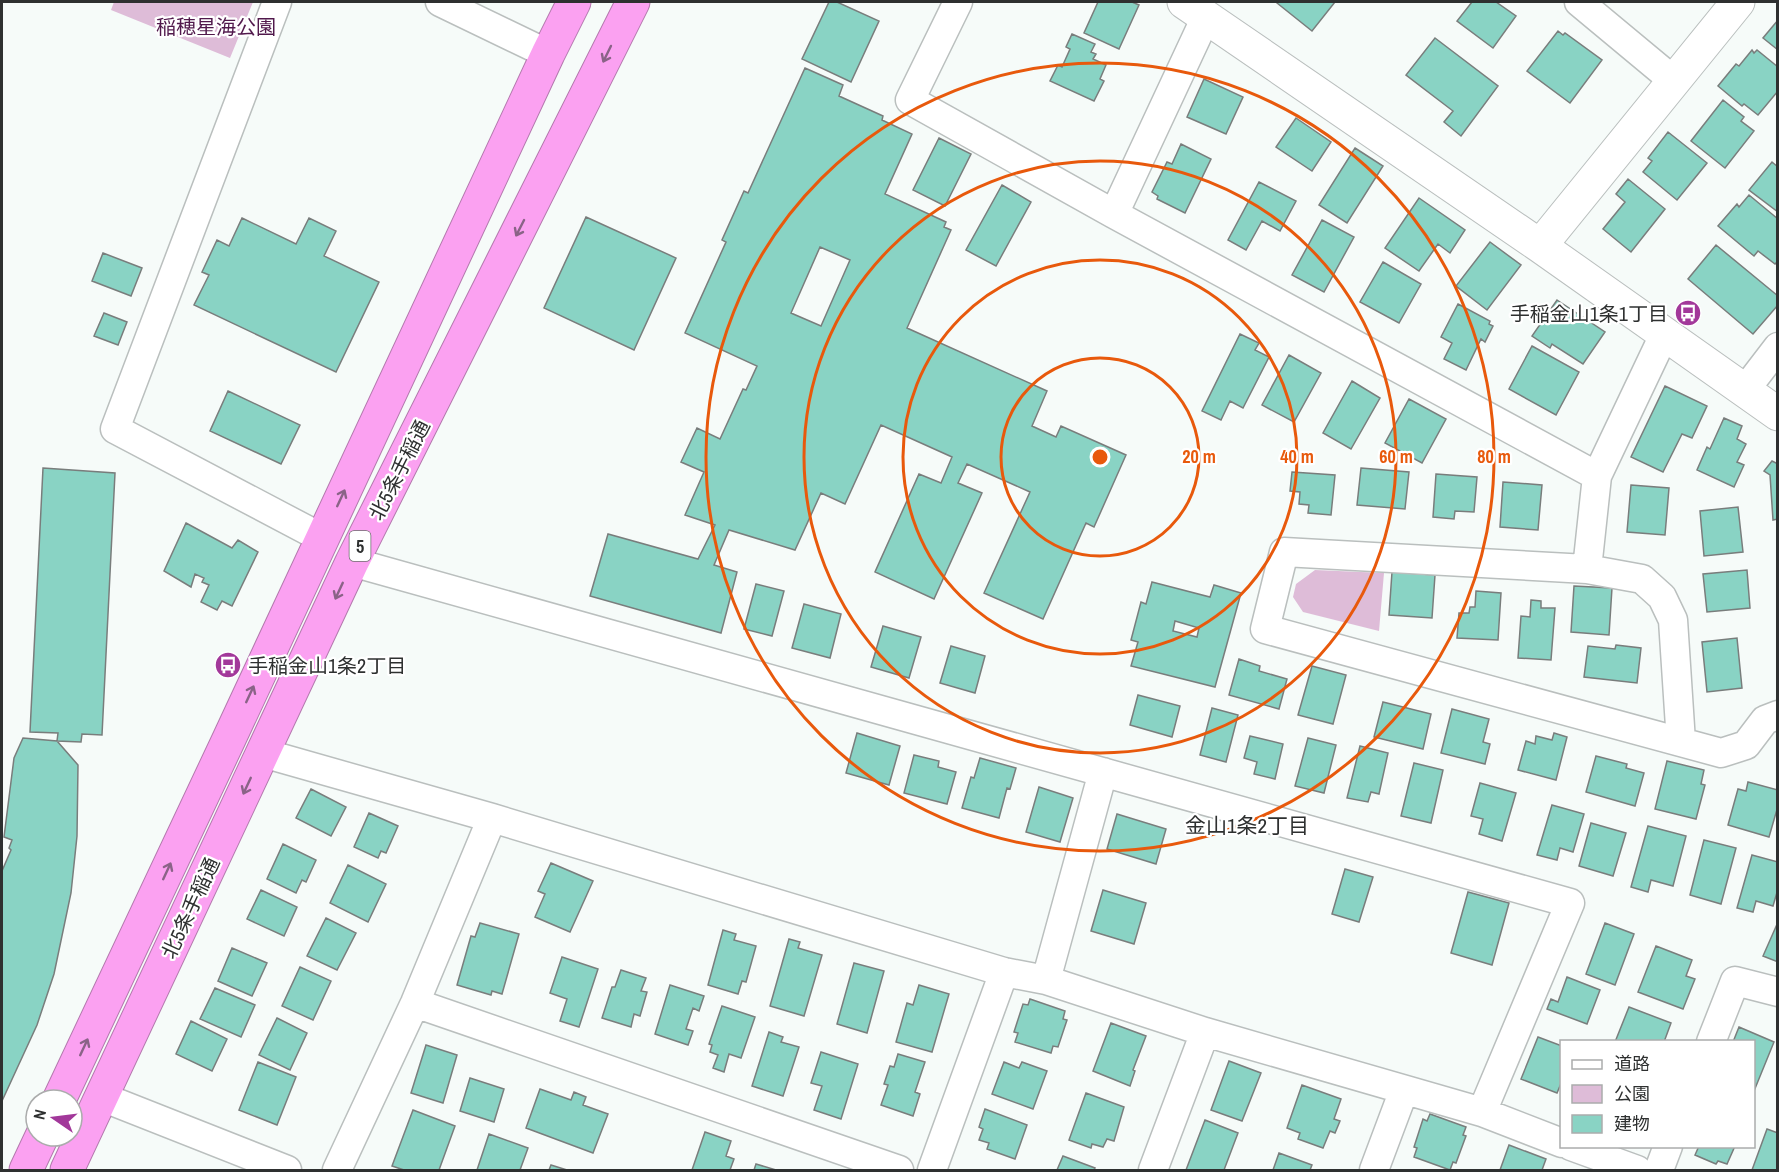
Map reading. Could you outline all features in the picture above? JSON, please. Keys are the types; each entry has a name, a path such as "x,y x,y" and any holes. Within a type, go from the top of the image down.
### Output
{"highway":[{"name":"北5条手稲通","path":"65,1088 574,2"},
{"name":"北5条手稲通","path":"67,1170 352,562 633,2"},
{"path":"26,1170 36,1148"}],"street":[{"path":"277,2 115,429 322,538"},
{"path":"440,2 548,54"},
{"path":"958,2 910,100 1114,214 1597,476"},
{"path":"1579,2 1674,81"},
{"path":"1540,246 1738,2"},
{"path":"1114,214 1195,9 1540,246 1778,414"},
{"path":"1587,569 1597,476 1664,335"},
{"path":"1745,390 1778,347"},
{"path":"1681,742 1673,620 1662,597 1642,579 1587,569 1284,552 1265,629 1721,753 1746,745 1765,720 1778,715"},
{"path":"352,562 1570,903 1482,1112"},
{"path":"263,753 492,818 1004,972 1046,980 1205,1032 1482,1112 1560,1142"},
{"path":"1046,980 1103,772"},
{"path":"337,1170 416,1003 492,818"},
{"path":"932,1170 1004,972"},
{"path":"1711,1040 1735,981 1778,992"},
{"path":"416,1003 899,1170"},
{"path":"1153,1170 1205,1032"},
{"path":"1374,1170 1404,1089"},
{"path":"102,1097 287,1170"},
{"path":"1659,1170 1667,1148"},
{"path":"1585,1157 1637,1170"}],"green space":[{"name":"稲穂星海公園","path":"114,2 253,2 230,58 111,10"},
{"path":"1315,570 1384,573 1379,631 1303,612 1293,597 1296,584"}],"building":[{"path":"829,2 837,2 879,21 851,82 802,59"},
{"path":"1098,2 1132,2 1139,5 1119,49 1084,33"},
{"path":"1278,2 1335,2 1312,31"},
{"path":"1472,2 1496,2 1516,16 1493,48 1457,21"},
{"path":"1778,20 1778,50 1763,38"},
{"path":"1558,31 1563,35 1565,33 1602,60 1570,103 1527,71"},
{"path":"1072,34 1095,44 1091,52 1096,54 1093,59 1106,65 1100,79 1104,81 1094,101 1050,81 1058,65 1062,67 1070,49 1066,47"},
{"path":"1435,38 1498,86 1461,136 1444,122 1453,111 1406,75"},
{"path":"1752,50 1754,53 1757,50 1778,67 1778,91 1758,115 1744,104 1742,106 1718,86 1736,64 1739,66"},
{"path":"805,68 843,85 839,96 883,116 882,120 912,134 885,194 946,222 944,227 951,230 907,328 1047,391 1032,426 1056,437 1061,426 1126,455 1094,527 1086,523 1043,619 984,593 1030,492 967,464 958,483 982,493 934,599 875,572 919,474 941,483 952,457 881,425 845,504 821,493 795,550 729,530 714,565 737,572 721,633 590,596 608,534 698,559 715,525 685,515 704,472 681,462 697,428 720,439 743,389 746,390 757,366 685,333 726,242 722,240 744,191 748,193","holes":["820,247 850,260 821,326 791,313"]},
{"path":"1204,79 1243,97 1226,134 1187,117"},
{"path":"1723,100 1744,117 1741,121 1754,131 1725,168 1691,141"},
{"path":"1296,118 1331,142 1312,171 1276,147"},
{"path":"1668,132 1707,163 1677,200 1643,172 1652,161 1648,158"},
{"path":"939,138 971,154 945,206 913,190"},
{"path":"1181,144 1211,159 1185,213 1157,199 1158,196 1152,192 1167,162 1172,164"},
{"path":"1355,148 1383,166 1347,223 1319,205"},
{"path":"1772,162 1778,167 1778,212 1749,190"},
{"path":"1628,179 1665,209 1631,252 1603,229 1625,202 1616,194"},
{"path":"1259,182 1296,201 1280,231 1262,221 1246,250 1228,240"},
{"path":"1002,185 1031,202 996,266 966,250"},
{"path":"1749,195 1778,219 1778,261 1775,264 1758,251 1754,256 1718,226 1737,204 1739,207"},
{"path":"1419,198 1465,230 1450,253 1438,244 1419,271 1385,248"},
{"path":"586,217 676,258 634,350 544,308"},
{"path":"242,218 296,244 309,218 336,231 324,256 379,282 336,372 194,305 209,275 202,272 217,240 229,246"},
{"path":"1322,220 1354,237 1324,292 1292,275"},
{"path":"1490,242 1521,265 1487,310 1456,286"},
{"path":"1716,245 1778,296 1778,305 1753,334 1688,279"},
{"path":"103,253 142,268 131,296 92,281"},
{"path":"1383,262 1421,284 1399,323 1360,302"},
{"path":"1557,300 1605,332 1583,364 1552,344 1550,348 1532,336"},
{"path":"1458,304 1490,321 1489,324 1493,326 1485,342 1481,339 1466,370 1444,359 1452,343 1441,337"},
{"path":"104,313 127,322 118,345 94,336"},
{"path":"1240,334 1259,343 1255,350 1269,357 1243,408 1230,401 1221,420 1202,411"},
{"path":"1532,346 1579,372 1556,415 1509,389"},
{"path":"1289,355 1321,373 1294,422 1262,405"},
{"path":"1352,381 1380,398 1351,449 1323,433"},
{"path":"1665,386 1707,406 1692,438 1682,434 1663,472 1631,457"},
{"path":"228,391 300,425 281,464 210,431"},
{"path":"1409,399 1446,419 1422,463 1385,443"},
{"path":"1724,418 1742,426 1737,439 1746,444 1737,462 1744,465 1734,487 1697,470 1707,447 1710,449"},
{"path":"1772,461 1778,464 1778,519 1773,520 1770,475 1764,471"},
{"path":"43,468 115,473 102,735 82,734 81,742 57,741 58,733 30,732"},
{"path":"1361,468 1409,472 1405,509 1357,505"},
{"path":"1292,472 1335,475 1331,515 1308,513 1309,505 1299,504 1300,492 1290,491"},
{"path":"1436,474 1477,477 1474,512 1455,511 1454,519 1433,517"},
{"path":"1503,482 1542,485 1538,530 1500,527"},
{"path":"1631,485 1669,488 1665,535 1627,532"},
{"path":"1738,507 1743,552 1704,556 1700,511"},
{"path":"186,523 232,548 238,540 258,552 232,606 222,601 217,610 201,602 209,585 202,582 204,578 195,574 191,587 164,571"},
{"path":"1747,570 1750,608 1707,612 1703,574"},
{"path":"1392,572 1435,575 1432,618 1389,615"},
{"path":"1152,582 1210,597 1214,585 1241,593 1215,687 1131,666 1138,642 1131,640 1141,602 1146,604","holes":["1175,621 1199,628 1197,637 1173,631"]},
{"path":"756,584 784,591 772,636 744,629"},
{"path":"1574,586 1612,588 1609,635 1571,632"},
{"path":"1476,591 1501,593 1498,640 1457,638 1459,613 1469,613 1470,607 1475,607"},
{"path":"1531,600 1541,601 1541,608 1555,608 1551,660 1518,658 1521,616 1530,617"},
{"path":"804,604 841,614 830,658 792,648"},
{"path":"883,626 921,637 909,678 871,667"},
{"path":"1737,638 1742,688 1707,692 1702,642"},
{"path":"1616,645 1641,648 1637,683 1584,677 1588,646 1615,649"},
{"path":"951,646 985,656 975,693 940,683"},
{"path":"1239,659 1260,666 1259,671 1287,679 1279,709 1229,695"},
{"path":"1312,666 1346,675 1333,724 1298,715"},
{"path":"1138,695 1180,706 1172,737 1130,725"},
{"path":"1383,702 1431,714 1423,749 1374,737"},
{"path":"1212,708 1238,715 1226,762 1200,755"},
{"path":"1452,709 1489,719 1483,742 1490,744 1485,764 1441,753"},
{"path":"857,733 900,746 889,785 846,773"},
{"path":"1554,733 1567,737 1556,780 1518,770 1526,741 1535,744 1536,736 1552,740"},
{"path":"1250,736 1283,744 1275,779 1254,774 1257,762 1244,758"},
{"path":"23,738 57,741 78,765 77,836 71,893 54,974 37,1025 2,1101 2,871 11,850 9,848 12,840 4,837 14,758"},
{"path":"1308,738 1336,745 1324,793 1295,786"},
{"path":"1360,746 1388,753 1379,794 1371,792 1368,802 1347,798"},
{"path":"914,755 939,761 938,767 956,772 947,804 904,793"},
{"path":"1596,756 1627,764 1626,768 1644,773 1635,806 1586,792"},
{"path":"980,758 1016,768 1010,789 1007,788 999,818 962,808 971,777 974,778"},
{"path":"1667,761 1704,770 1701,784 1705,785 1696,819 1655,809"},
{"path":"1414,763 1443,770 1431,823 1401,816"},
{"path":"1748,782 1778,790 1778,806 1769,837 1728,825 1738,789 1746,791"},
{"path":"1480,783 1516,793 1502,841 1479,834 1483,819 1471,816"},
{"path":"1039,787 1073,798 1060,842 1026,832"},
{"path":"311,789 346,807 331,836 296,818"},
{"path":"1552,805 1584,814 1573,852 1560,848 1557,860 1537,855"},
{"path":"369,813 398,826 386,853 381,851 378,858 354,847"},
{"path":"1117,814 1166,829 1156,864 1107,849"},
{"path":"1591,823 1626,833 1613,876 1579,866"},
{"path":"1648,826 1686,836 1673,886 1651,880 1648,892 1631,887"},
{"path":"1704,840 1736,848 1721,904 1690,895"},
{"path":"283,844 316,860 306,882 302,880 296,893 267,879"},
{"path":"1752,855 1778,862 1778,889 1773,906 1756,901 1753,912 1737,908"},
{"path":"551,863 593,881 570,932 535,917 545,894 538,891"},
{"path":"348,865 386,884 368,922 330,903"},
{"path":"1345,869 1373,877 1359,922 1332,914"},
{"path":"261,890 297,907 284,936 247,919"},
{"path":"1103,890 1146,903 1134,944 1091,931"},
{"path":"1468,892 1509,903 1492,965 1451,953"},
{"path":"326,918 356,933 337,970 307,956"},
{"path":"1778,922 1778,962 1763,956"},
{"path":"480,923 519,934 502,994 492,991 491,995 457,985 471,936 475,937"},
{"path":"1605,923 1634,934 1615,985 1586,974"},
{"path":"723,930 736,934 734,940 756,946 746,982 742,981 738,994 708,985"},
{"path":"789,939 800,942 798,948 822,955 804,1016 770,1006"},
{"path":"1656,946 1692,960 1686,976 1695,979 1683,1009 1638,992"},
{"path":"232,948 267,963 252,996 218,981"},
{"path":"562,957 598,969 579,1027 560,1021 567,999 550,993"},
{"path":"854,963 884,971 867,1033 837,1024"},
{"path":"300,967 331,981 313,1020 282,1006"},
{"path":"621,970 646,978 641,991 647,992 640,1016 634,1014 631,1027 602,1018 612,987 615,987"},
{"path":"1567,977 1600,990 1587,1024 1547,1009 1551,999 1558,1002"},
{"path":"670,985 704,996 699,1011 693,1008 686,1029 693,1031 688,1045 655,1034"},
{"path":"919,985 949,994 932,1052 896,1042 907,1003 913,1005"},
{"path":"215,988 255,1005 241,1037 200,1019"},
{"path":"1030,999 1065,1011 1063,1019 1067,1020 1058,1047 1053,1046 1051,1053 1015,1042 1018,1033 1014,1032 1023,1004 1028,1005"},
{"path":"722,1006 755,1017 741,1058 729,1054 724,1072 713,1068 718,1055 710,1052 712,1045 709,1044"},
{"path":"1629,1007 1671,1023 1665,1040 1616,1040"},
{"path":"277,1018 307,1033 290,1070 259,1055"},
{"path":"191,1021 227,1039 212,1071 176,1054"},
{"path":"1111,1023 1146,1036 1133,1070 1135,1071 1130,1086 1093,1071"},
{"path":"1739,1027 1774,1042 1755,1089 1755,1040 1734,1040"},
{"path":"769,1032 783,1037 781,1042 799,1047 783,1096 752,1086"},
{"path":"1538,1037 1560,1045 1560,1086 1557,1093 1521,1079"},
{"path":"426,1045 457,1055 443,1103 411,1093"},
{"path":"821,1052 858,1064 841,1119 814,1110 822,1086 811,1083"},
{"path":"898,1054 925,1062 915,1092 920,1094 913,1116 881,1105 888,1085 884,1084 890,1066 894,1067"},
{"path":"1229,1061 1261,1073 1242,1121 1211,1110"},
{"path":"258,1062 296,1077 277,1125 239,1110"},
{"path":"1004,1062 1019,1068 1022,1062 1047,1071 1033,1109 992,1094"},
{"path":"470,1078 504,1089 494,1122 460,1111"},
{"path":"1302,1085 1341,1099 1334,1119 1340,1121 1335,1133 1330,1131 1323,1148 1298,1139 1300,1133 1287,1128"},
{"path":"540,1089 571,1100 574,1092 586,1097 583,1105 608,1114 593,1153 526,1128"},
{"path":"1086,1093 1124,1107 1114,1141 1107,1139 1103,1147 1092,1144 1091,1148 1069,1140"},
{"path":"985,1109 1027,1125 1015,1159 987,1149 989,1143 979,1140 983,1129 979,1127"},
{"path":"413,1110 455,1126 439,1170 404,1170 392,1166"},
{"path":"1430,1114 1466,1127 1463,1135 1466,1136 1456,1163 1453,1162 1450,1170 1414,1157 1417,1148 1414,1147 1423,1119 1427,1121"},
{"path":"1205,1120 1238,1133 1224,1170 1186,1170"},
{"path":"1767,1129 1778,1133 1778,1170 1752,1170"},
{"path":"705,1132 731,1141 726,1156 734,1159 730,1170 692,1170"},
{"path":"489,1134 528,1148 520,1170 477,1170"},
{"path":"1509,1145 1546,1159 1542,1170 1500,1170"},
{"path":"1698,1148 1734,1148 1727,1164 1718,1161 1716,1164 1695,1155"},
{"path":"1279,1153 1312,1165 1310,1170 1273,1170"},
{"path":"1063,1156 1095,1168 1094,1170 1057,1170"},
{"path":"756,1164 776,1170 754,1170"},
{"path":"551,1165 567,1170 549,1170"}],"place":[{"name":"手稲金山1条1丁目","path":"1688,313"},
{"name":"手稲金山1条2丁目","path":"228,665"}],"district":[{"name":"金山1条2丁目","path":"1247,825"}]}
